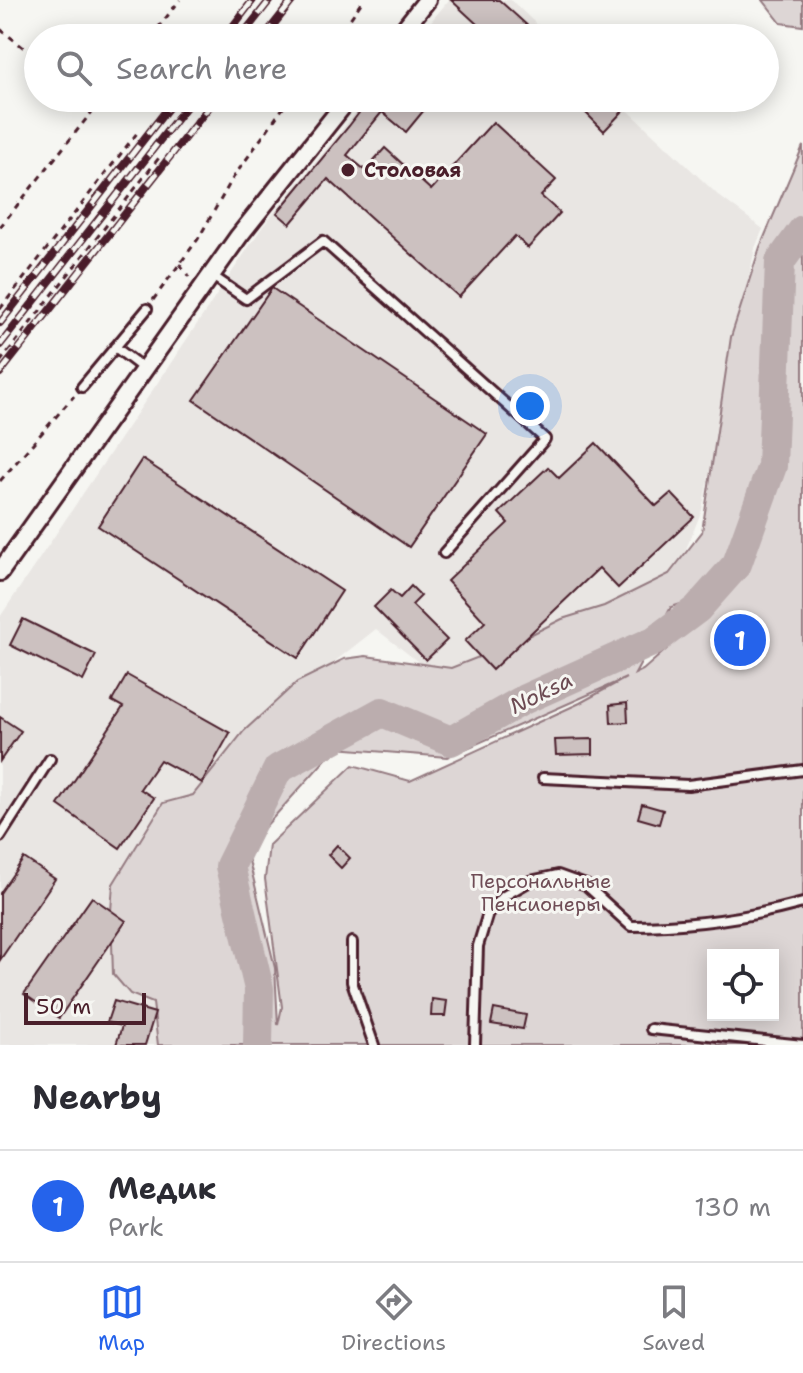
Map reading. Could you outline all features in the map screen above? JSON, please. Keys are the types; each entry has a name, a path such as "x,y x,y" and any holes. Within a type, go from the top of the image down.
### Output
{"street":[{"path":"408,24 427,0"},
{"path":"0,572 239,236 338,112"}],"lane":[{"path":"211,275 246,299 323,241 545,439 444,553"},
{"path":"82,387 147,309"},
{"path":"115,347 144,369"},
{"path":"0,837 50,759"},
{"path":"543,778 688,785 803,770"},
{"path":"475,1045 478,946 488,913 504,896 530,881 558,875 586,885 631,926 772,912 803,903"},
{"path":"352,942 352,982 374,1045"},
{"path":"651,1029 803,1045"}],"path":[{"path":"161,24 180,0"},
{"path":"347,24 363,0"},
{"path":"0,29 24,48"},
{"path":"0,227 91,112"},
{"path":"147,309 280,112"},
{"path":"0,309 137,133"},
{"path":"0,362 162,154"},
{"path":"180,264 189,277"},
{"path":"0,481 82,387"}],"shaded area":[{"path":"449,0 511,0 536,24 429,24"},
{"path":"357,112 630,112 719,196 763,229 755,248 702,510 670,588 453,689 376,629 253,726 165,1045 0,1045 0,617 263,226"}],"green space":[{"path":"763,0 803,0 803,26 781,23"},
{"name":"Персональные Пенсионеры","path":"803,146 803,1045 158,1045 153,1003 130,994 113,974 111,911 113,884 163,803 193,795 244,731 297,682 344,659 366,656 451,668 512,644 562,619 604,606 669,574 702,532 731,337 760,247","holes":["727,589 710,611 643,670 635,674 671,607","626,678 580,703 410,781 353,765 269,845 265,879 282,1007 278,1025 275,968 246,848 336,748 447,757"]}],"building":[{"path":"451,0 499,0 526,24 477,24"},
{"path":"360,112 382,112 347,155 365,170 385,148 431,190 493,122 556,180 541,196 560,213 528,248 515,236 459,297 328,179 290,224 277,213"},
{"path":"382,112 422,112 406,132"},
{"path":"585,112 622,112 604,131"},
{"path":"272,288 487,434 409,547 194,400"},
{"path":"596,443 656,506 671,493 694,517 618,588 599,568 492,670 465,641 485,622 447,581 508,523 499,513 548,467 559,478"},
{"path":"142,459 342,591 298,658 98,526"},
{"path":"411,586 421,596 412,605 447,640 426,660 374,607 391,590 400,598"},
{"path":"23,619 96,655 83,681 10,645"},
{"path":"127,675 230,733 202,783 160,760 140,789 154,798 120,848 58,805 123,707 112,701"},
{"path":"627,703 628,722 611,723 610,705"},
{"path":"0,717 21,731 0,761"},
{"path":"593,739 593,754 556,755 555,740"},
{"path":"642,804 663,810 659,824 638,818"},
{"path":"337,845 350,858 341,868 328,855"},
{"path":"24,858 55,879 0,960 0,893"},
{"path":"92,897 126,921 59,1018 24,994"},
{"path":"432,999 447,1001 445,1016 431,1016"},
{"path":"114,1001 155,1013 145,1045 116,1045 122,1026 107,1022"},
{"path":"494,1009 526,1015 523,1029 491,1024"}],"waterway":[{"name":"Noksa","path":"258,1045 259,989 230,866 278,769 382,712 451,741 525,699 654,641 697,609 737,564 772,466 780,262 803,230"}],"railway":[{"path":"235,24 253,0"},
{"path":"251,24 270,0"},
{"path":"274,24 293,0"},
{"path":"0,323 165,112"},
{"path":"0,345 182,112"},
{"path":"0,373 205,112"}],"place":[{"name":"Столовая","path":"348,170"},
{"name":"Медик","path":"740,640"}]}
